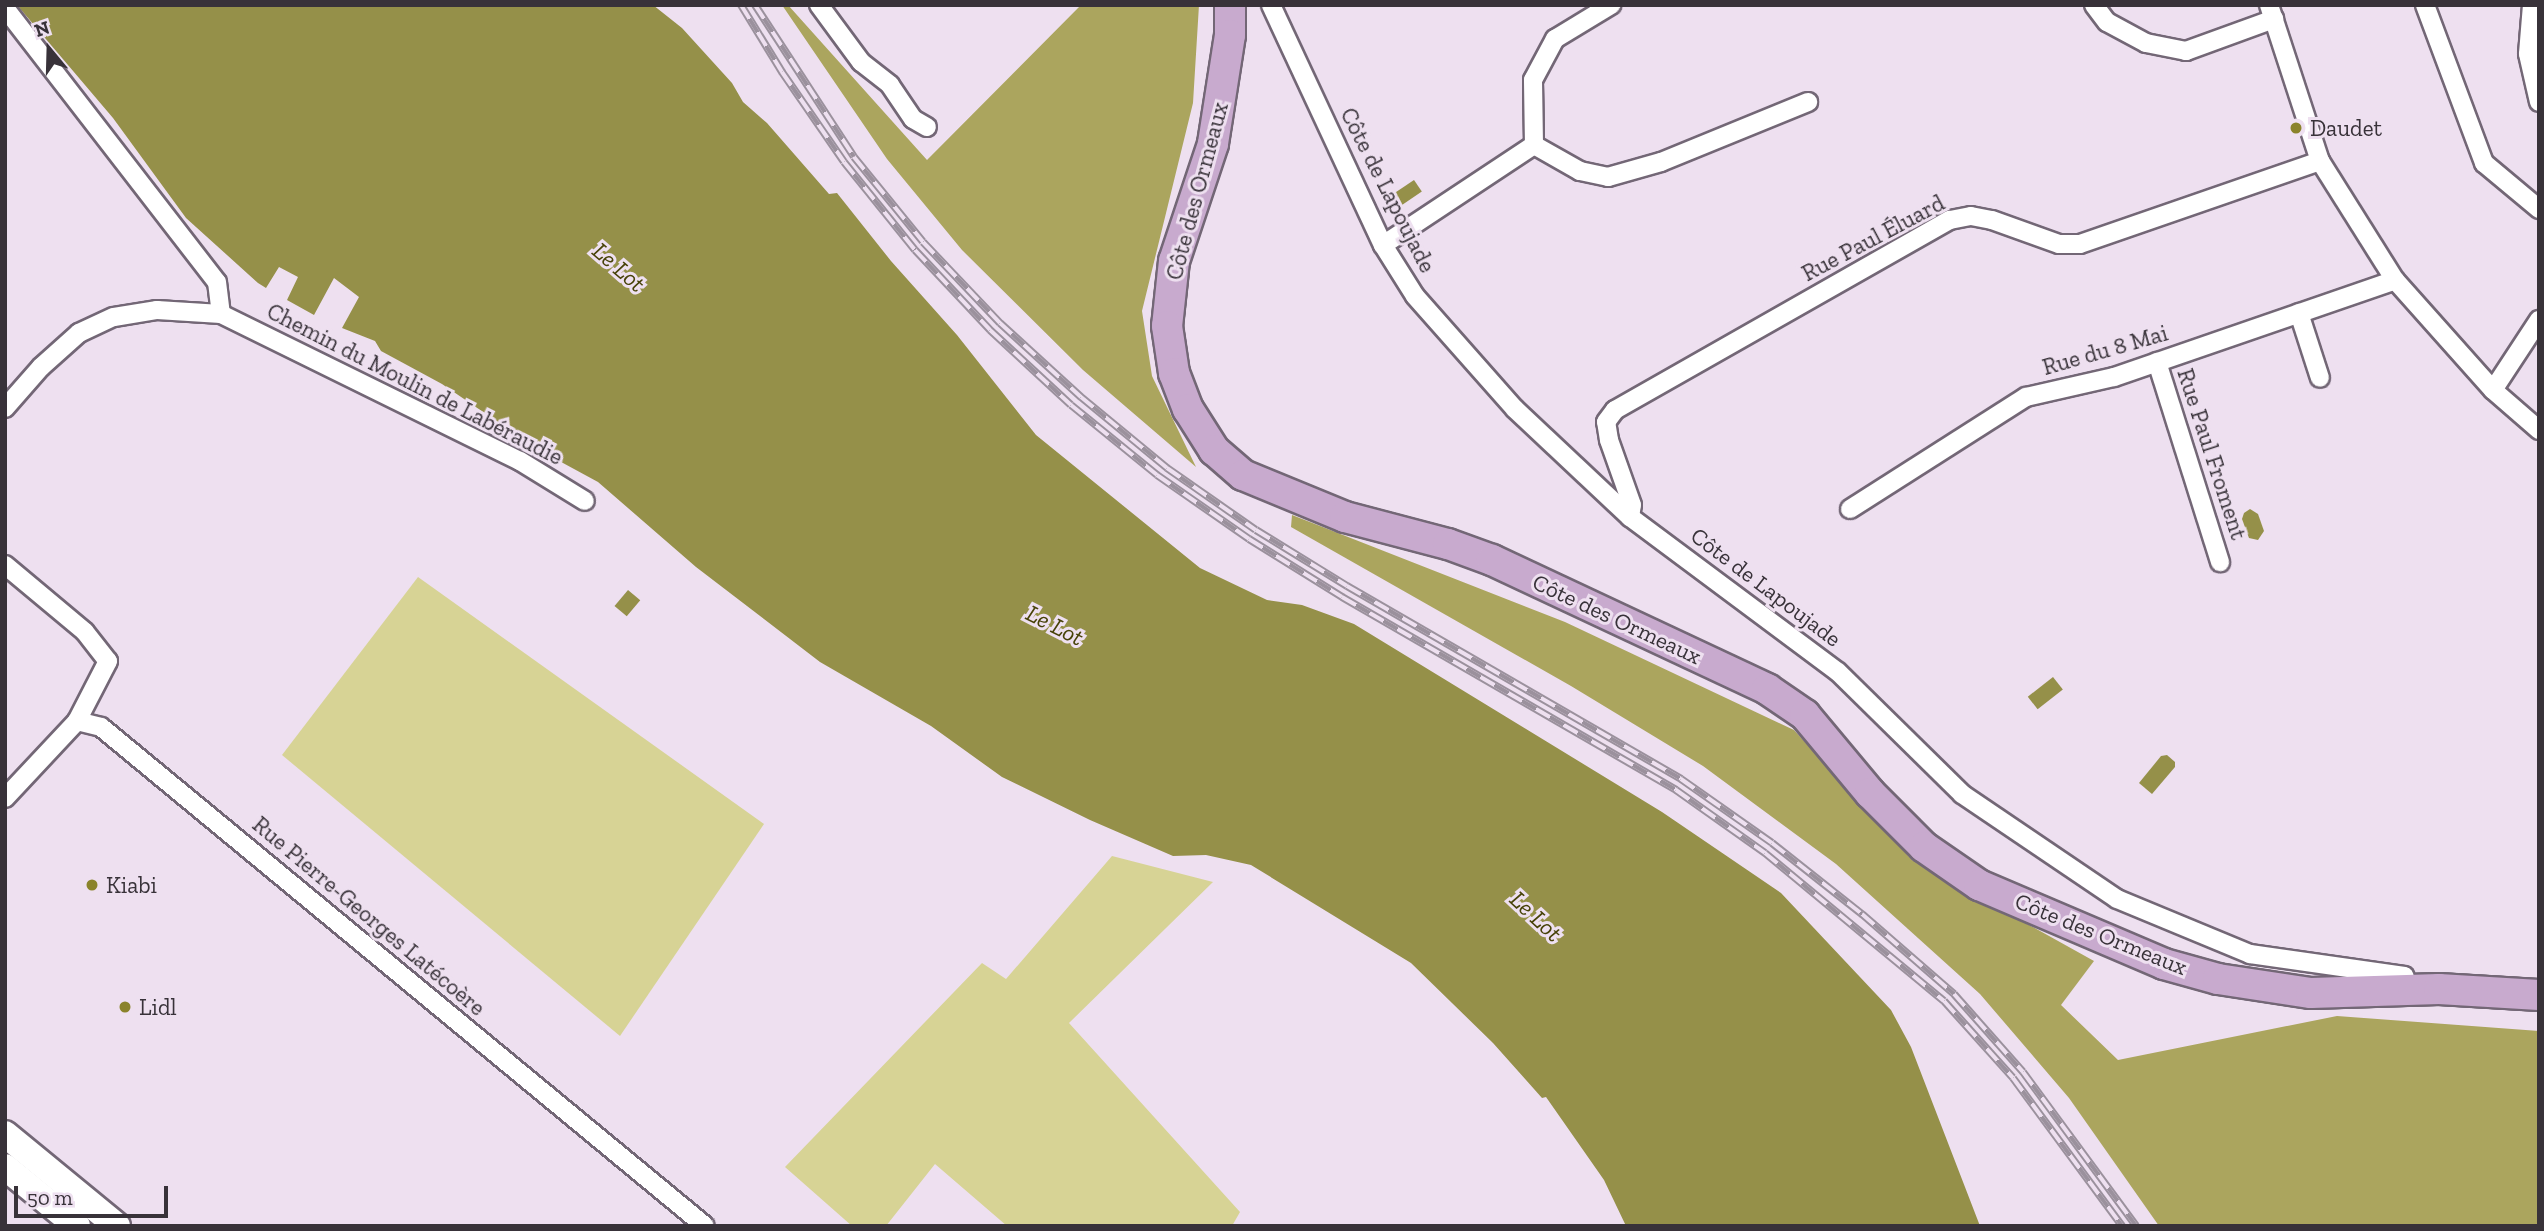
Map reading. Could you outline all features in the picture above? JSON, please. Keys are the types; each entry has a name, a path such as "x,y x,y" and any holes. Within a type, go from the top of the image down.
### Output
{"main road":[{"name":"Côte des Ormeaux","path":"1230,5 1230,35 1213,144 1174,261 1167,326 1174,373 1188,409 1214,450 1243,475 1345,517 1448,544 1492,560 1767,690 1805,715 1899,825 1924,847 1979,885 2164,964 2218,979 2311,993 2496,990 2539,995"}],"street":[{"path":"819,5 861,62 890,85 913,119 927,127"},
{"name":"Côte de Lapoujade","path":"1271,5 1383,245 1415,296 1515,409 1630,517 1838,672 1962,793 2117,899 2250,954 2404,976 2407,991"},
{"path":"1534,145 1533,80 1555,39 1611,5"},
{"path":"2094,5 2107,22 2146,43 2186,51 2271,12 2320,161 2395,280 2493,390 2539,430"},
{"path":"2425,5 2484,163 2539,209"},
{"path":"2532,5 2528,54 2539,102"},
{"path":"5,8 217,282 221,314"},
{"path":"1534,145 1580,171 1608,177 1661,162 1808,102"},
{"path":"1383,245 1534,145"},
{"name":"Rue Paul Éluard","path":"1630,517 1632,505 1607,431 1606,422 1615,410 1950,220 1971,216 1992,220 2059,244 2080,244 2320,161"},
{"name":"Rue du 8 Mai","path":"1850,509 2026,397 2114,377 2395,280"},
{"name":"Chemin du Moulin de Labéraudie","path":"5,408 41,367 79,333 114,317 157,310 221,314 520,461 585,501"},
{"path":"2299,313 2320,378"},
{"path":"2493,390 2539,320"},
{"name":"Rue Paul Froment","path":"2157,362 2220,562"},
{"path":"5,565 85,632 108,660 77,721 5,797"},
{"name":"Rue Pierre-Georges Latécoère","path":"77,721 101,727 705,1226"},
{"path":"5,1134 117,1226"},
{"path":"5,1167 77,1226"}],"shaded area":[{"path":"782,5 788,5 927,160 1081,5 1199,5 1193,103 1142,311 1152,376 1196,467 1083,370 962,250 887,159"},
{"path":"1292,515 1565,622 1794,730 1912,860 2094,961 2061,1005 2118,1060 2337,1016 2539,1031 2539,1226 2159,1226 2069,1098 1980,994 1836,864 1703,766 1571,686 1291,527"},
{"path":"418,577 764,824 620,1036 282,755"},
{"path":"1112,856 1213,882 1069,1023 1240,1212 1232,1226 1007,1226 935,1164 886,1226 852,1226 785,1167 982,963 1006,979"}],"water":[{"name":"Le Lot","path":"17,5 653,5 682,28 732,83 743,102 767,123 829,194 837,193 891,261 957,335 1036,435 1200,568 1267,600 1302,605 1354,624 1662,812 1781,893 1891,1010 1911,1047 1980,1226 1626,1226 1604,1180 1546,1097 1542,1098 1493,1043 1411,963 1251,865 1206,855 1173,856 1090,820 1002,777 931,726 820,662 696,567 598,482 539,450 442,384 381,351 375,341 342,328 359,297 334,278 314,315 287,300 298,277 279,267 266,288 258,283 186,218 113,118"},
{"path":"1414,180 1422,192 1399,207 1392,195"},
{"path":"2250,509 2258,514 2264,531 2258,540 2249,538 2242,519 2244,513"},
{"path":"628,590 640,600 627,616 615,606"},
{"path":"2053,677 2063,690 2038,709 2028,697"},
{"path":"2167,755 2175,762 2175,767 2152,794 2139,783 2161,756"}],"railway":[{"path":"741,5 782,72 844,162 915,250 990,330 1071,405 1157,475 1249,539 1342,597 1676,790 1765,853 1944,1001 2013,1078 2122,1226"},
{"path":"755,5 854,157 923,242 1000,323 1081,397 1167,468 1256,530 1347,586 1681,779 1772,843 1862,914 1954,994 2023,1072 2136,1226"}],"place":[{"name":"Daudet","path":"2296,128"},
{"name":"Kiabi","path":"92,885"},
{"name":"Lidl","path":"125,1007"}]}
